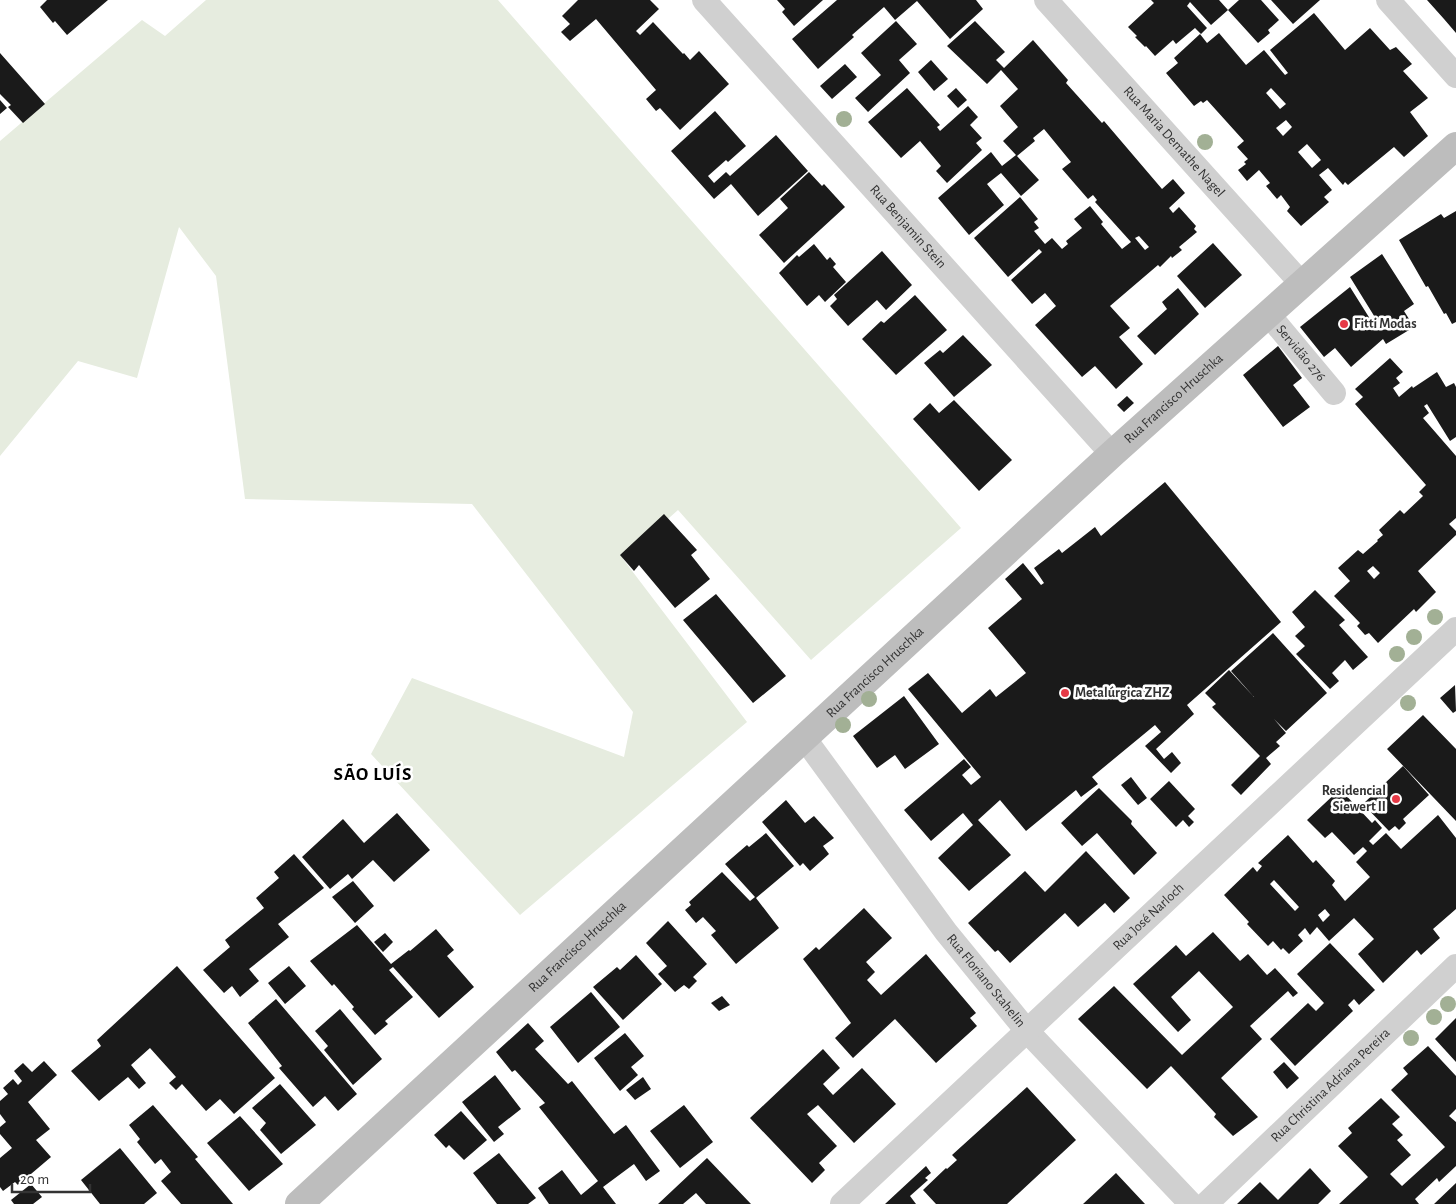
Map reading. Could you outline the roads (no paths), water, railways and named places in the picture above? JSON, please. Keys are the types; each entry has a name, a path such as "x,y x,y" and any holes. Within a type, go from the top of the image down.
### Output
{"main road":[{"name":"Rua Francisco Hruschka","path":"299,1204 1112,454 1456,146"}],"street":[{"name":"Rua Benjamin Stein","path":"704,0 1112,454"},
{"name":"Rua Maria Demathe Nagel","path":"1046,0 1302,284"},
{"path":"1388,0 1456,76"},
{"name":"Servidão 276","path":"1268,314 1334,393"},
{"name":"Rua José Narloch","path":"842,1204 1456,630"},
{"name":"Rua Floriano Stahelin","path":"805,739 946,932 1027,1030 1191,1204"},
{"name":"Rua Christina Adriana Pereira","path":"1206,1204 1456,966"}],"place":[{"name":"Fitti Modas","path":"1344,324"},
{"name":"Metalúrgica ZHZ","path":"1065,693"},
{"name":"Residencial Siewert II","path":"1396,799"}],"district":[{"name":"SÃO LUÍS","path":"373,774"}]}
